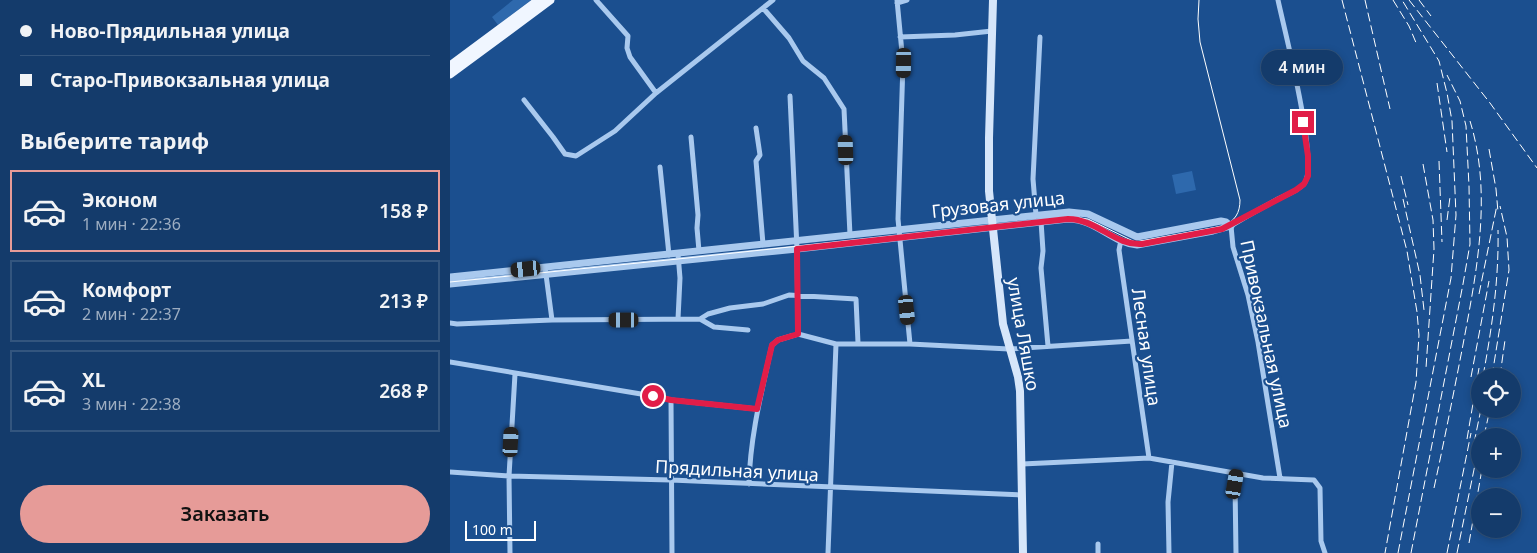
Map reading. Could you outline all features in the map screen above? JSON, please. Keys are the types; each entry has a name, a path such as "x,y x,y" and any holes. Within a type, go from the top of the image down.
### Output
{"main road":[{"path":"450,74 532,10 539,0"},
{"path":"450,66 532,10 550,0"},
{"name":"улица Ляшко","path":"993,0 988,172 1003,324 1020,390 1022,553"}],"street":[{"path":"596,0 628,36 627,48 630,57 656,93"},
{"path":"524,100 565,154 576,156 616,131 656,93 773,0"},
{"path":"907,0 897,1 904,63 899,238 910,344"},
{"path":"1231,226 1246,215 1296,190 1304,184 1308,176 1307,141 1278,0"},
{"path":"763,8 788,38 803,61 824,78 844,109 850,235"},
{"path":"900,37 955,35 992,31"},
{"path":"1036,215 1033,179 1040,37"},
{"path":"790,96 797,241 798,334"},
{"path":"756,128 760,156 756,161 763,244"},
{"path":"691,137 698,215 699,251"},
{"path":"660,167 669,255"},
{"name":"Грузовая улица","path":"450,277 546,271 797,249 899,238 1036,215 1069,212 1084,213 1098,218 1137,237 1221,221 1231,226"},
{"name":"Грузовая улица","path":"450,284 669,255 678,258 699,251 899,229 1079,219 1097,226 1121,240 1132,244 1142,244 1231,226"},
{"path":"1041,222 1043,251 1041,268 1048,346"},
{"name":"Привокзальная улица","path":"1231,226 1232,247 1248,295 1258,342 1280,478"},
{"name":"Лесная улица","path":"1121,240 1119,250 1149,458"},
{"path":"678,258 680,278 678,319"},
{"path":"546,271 552,320"},
{"path":"700,319 708,314 730,308 763,304 784,296 797,295 856,299 858,343"},
{"path":"450,323 700,319 714,326 748,330"},
{"path":"749,484 750,455 757,409 772,345 778,340 798,334 836,344 910,344 1009,349 1132,341"},
{"path":"828,553 836,344"},
{"path":"450,362 671,400 757,409"},
{"path":"510,553 509,476 515,374"},
{"path":"671,400 672,553"},
{"path":"1022,464 1149,458 1263,478 1314,480 1320,488 1321,541 1325,553"},
{"path":"1169,553 1168,502 1172,462"},
{"name":"Прядильная улица","path":"450,472 509,476 671,480 1022,495"},
{"path":"1236,473 1236,553"},
{"path":"1098,544 1098,553"}],"shaded area":[{"path":"513,0 531,0 498,25 492,17"},
{"path":"1192,171 1196,190 1176,194 1172,175"}],"tram line":[{"path":"450,282 1069,217 1088,219 1135,242 1223,226 1231,222 1236,216 1240,200 1200,42 1199,0"}],"railway":[{"path":"1342,0 1407,251 1419,335 1416,382 1385,553"},
{"path":"1365,0 1390,109"},
{"path":"1393,0 1409,26 1417,45"},
{"path":"1398,553 1451,278 1456,215 1452,121 1439,61 1402,0"},
{"path":"1409,0 1490,103 1537,168"},
{"path":"1419,0 1431,16"},
{"path":"1411,553 1470,244 1466,126 1460,101 1447,75"},
{"path":"1437,83 1447,152"},
{"path":"1434,488 1467,322 1480,235 1480,177 1477,149 1470,121"},
{"path":"1489,149 1498,212"},
{"path":"1439,161 1442,242"},
{"path":"1423,164 1433,220 1434,249 1426,368"},
{"path":"1401,176 1408,205"},
{"path":"1447,220 1450,197"},
{"path":"1403,199 1420,275 1424,310"},
{"path":"1479,294 1497,205"},
{"path":"1493,368 1509,270 1507,237 1500,206"},
{"path":"1484,368 1494,303 1498,230"},
{"path":"1473,368 1489,281"},
{"path":"1501,368 1505,340"},
{"path":"1467,439 1471,415"},
{"path":"1477,428 1479,418"},
{"path":"1486,428 1488,418"},
{"path":"1447,553 1471,433"},
{"path":"1457,553 1472,478"},
{"path":"1469,543 1480,478"}],"route":[{"path":"653,396 671,400 757,409 772,345 778,340 798,334 797,249 1068,219 1086,221 1127,243 1137,245 1222,229 1231,226 1246,215 1296,190 1304,184 1308,176 1308,156 1303,122"}]}
